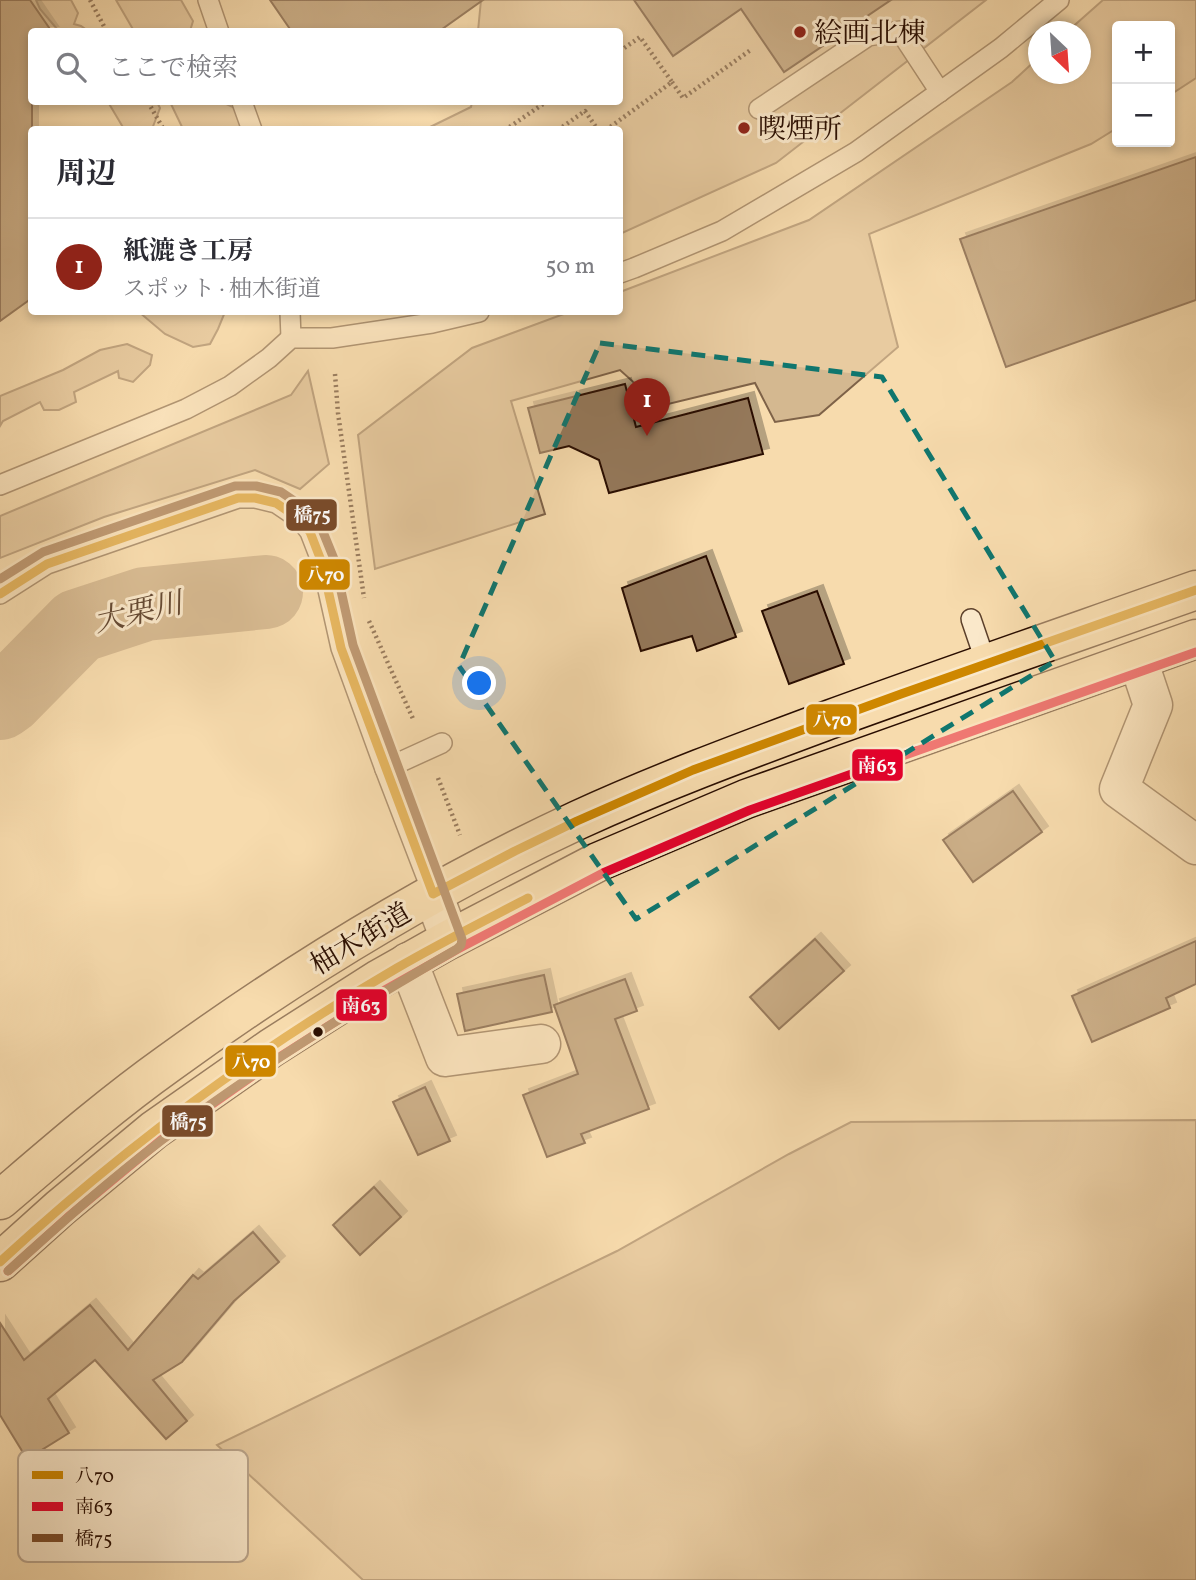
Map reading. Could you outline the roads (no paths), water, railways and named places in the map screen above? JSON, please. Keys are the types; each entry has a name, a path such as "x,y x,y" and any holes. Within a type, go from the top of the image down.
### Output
{"main road":[{"name":"柚木街道","path":"0,1200 167,1064 241,1013 358,938 433,894 515,851 693,770 1196,590"},
{"name":"柚木街道","path":"0,1262 154,1130 271,1048 379,979 450,939 598,862 746,799 1196,639"}],"street":[{"path":"1138,660 1153,705 1119,789 1196,845"},
{"path":"433,894 450,939"},
{"path":"408,962 445,1057 541,1044"}],"lane":[{"path":"208,0 218,28"},
{"path":"623,271 722,231 856,152 1001,48 1059,0"},
{"path":"759,109 868,36 900,31 940,92"},
{"path":"244,105 251,126"},
{"path":"290,315 291,338"},
{"path":"0,485 186,409 230,386 269,358 291,338 332,338 432,323 466,315"},
{"path":"0,594 47,564 238,498 255,498 276,503 301,520 310,532 321,563 341,648 433,894"},
{"path":"971,618 986,663"},
{"path":"385,769 434,746"}],"waterway":[{"name":"大栗川","path":"0,703 78,626 145,604 266,592"}],"place":[{"name":"絵画北棟","path":"800,32"},
{"name":"喫煙所","path":"744,128"},
{"name":"紙漉き工房","path":"647,436"}]}
